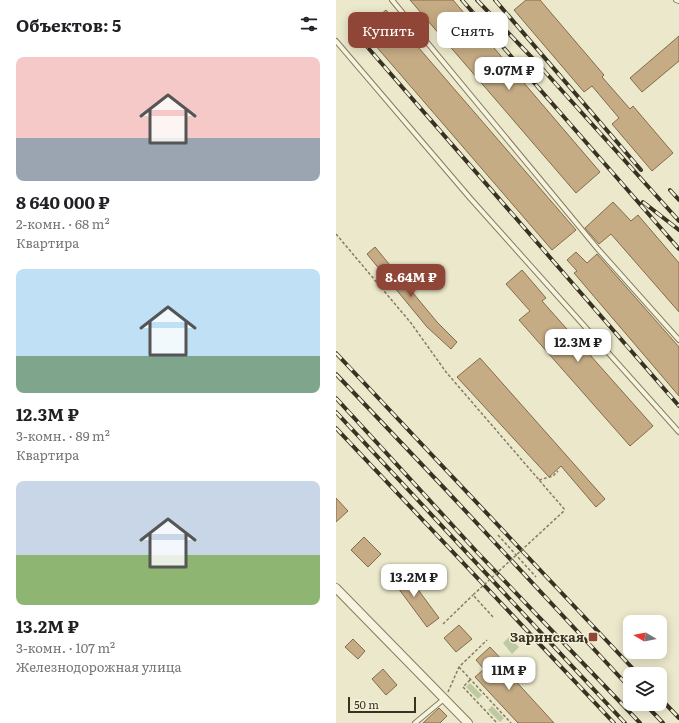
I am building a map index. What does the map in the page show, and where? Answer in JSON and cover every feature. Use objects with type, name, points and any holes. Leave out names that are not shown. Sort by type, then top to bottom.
[{"type":"street","points":[[336,588],[468,723]]},
{"type":"lane","points":[[392,0],[597,248],[679,340]]},
{"type":"lane","points":[[336,41],[470,198],[679,432]]},
{"type":"lane","points":[[415,723],[445,699]]},
{"type":"path","points":[[336,234],[411,323],[450,377],[564,510],[443,624]]},
{"type":"path","points":[[539,481],[553,476],[558,471]]},
{"type":"path","points":[[498,535],[536,577]]},
{"type":"path","points":[[473,595],[493,617]]},
{"type":"path","points":[[445,699],[459,667],[487,640]]},
{"type":"path","points":[[459,667],[511,723]]},
{"type":"path","points":[[470,679],[463,687],[498,723]]},
{"type":"green space","points":[[509,637],[519,647],[512,654],[503,643]]},
{"type":"green space","points":[[470,683],[482,695],[478,699],[466,687]]},
{"type":"green space","points":[[492,706],[504,718],[500,722],[488,710]]},
{"type":"building","points":[[410,0],[453,0],[463,12],[437,12],[437,31],[429,22],[429,12],[420,12]]},
{"type":"building","points":[[526,0],[540,0],[604,75],[602,77],[630,109],[633,106],[673,153],[652,171],[612,124],[619,118],[592,86],[584,92],[514,10]]},
{"type":"building","points":[[679,36],[679,61],[642,92],[630,78]]},
{"type":"building","points":[[378,48],[419,48],[576,230],[552,250]]},
{"type":"building","points":[[451,48],[494,48],[600,172],[576,193]]},
{"type":"building","points":[[613,202],[631,221],[638,215],[679,263],[679,312],[611,234],[599,244],[585,228]]},
{"type":"building","points":[[375,247],[437,322],[457,342],[451,349],[427,327],[367,254]]},
{"type":"building","points":[[576,252],[587,263],[597,254],[679,347],[679,396],[574,273],[577,271],[567,260]]},
{"type":"building","points":[[522,270],[546,298],[542,301],[653,426],[630,446],[519,320],[530,311],[506,284]]},
{"type":"building","points":[[480,358],[605,499],[596,507],[561,466],[549,477],[457,377]]},
{"type":"building","points":[[336,498],[348,511],[336,522]]},
{"type":"building","points":[[364,537],[381,554],[368,567],[351,550]]},
{"type":"building","points":[[402,568],[439,618],[427,627],[390,577]]},
{"type":"building","points":[[459,625],[472,639],[456,652],[444,638]]},
{"type":"building","points":[[353,639],[365,651],[358,659],[345,647]]},
{"type":"building","name":"Заринская","points":[[490,647],[504,662],[501,665],[554,723],[518,723],[475,677],[484,669],[476,660]]},
{"type":"building","points":[[383,669],[397,685],[386,695],[372,679]]},
{"type":"building","points":[[439,708],[447,716],[440,723],[423,723]]},
{"type":"railway","points":[[462,0],[679,249]]},
{"type":"railway","points":[[477,0],[538,64],[679,221]]},
{"type":"railway","points":[[495,0],[641,170]]},
{"type":"railway","points":[[368,48],[679,406]]},
{"type":"railway","points":[[670,190],[679,200]]},
{"type":"railway","points":[[643,202],[679,230]]},
{"type":"railway","points":[[336,353],[631,667]]},
{"type":"railway","points":[[336,374],[623,680]]},
{"type":"railway","points":[[336,398],[476,551],[640,723]]},
{"type":"railway","points":[[336,412],[625,723]]},
{"type":"railway","points":[[336,428],[614,723]]},
{"type":"railway","points":[[667,705],[679,718]]},
{"type":"railway","points":[[652,711],[663,723]]},
{"type":"place","name":"Заринская","points":[[593,637]]}]
